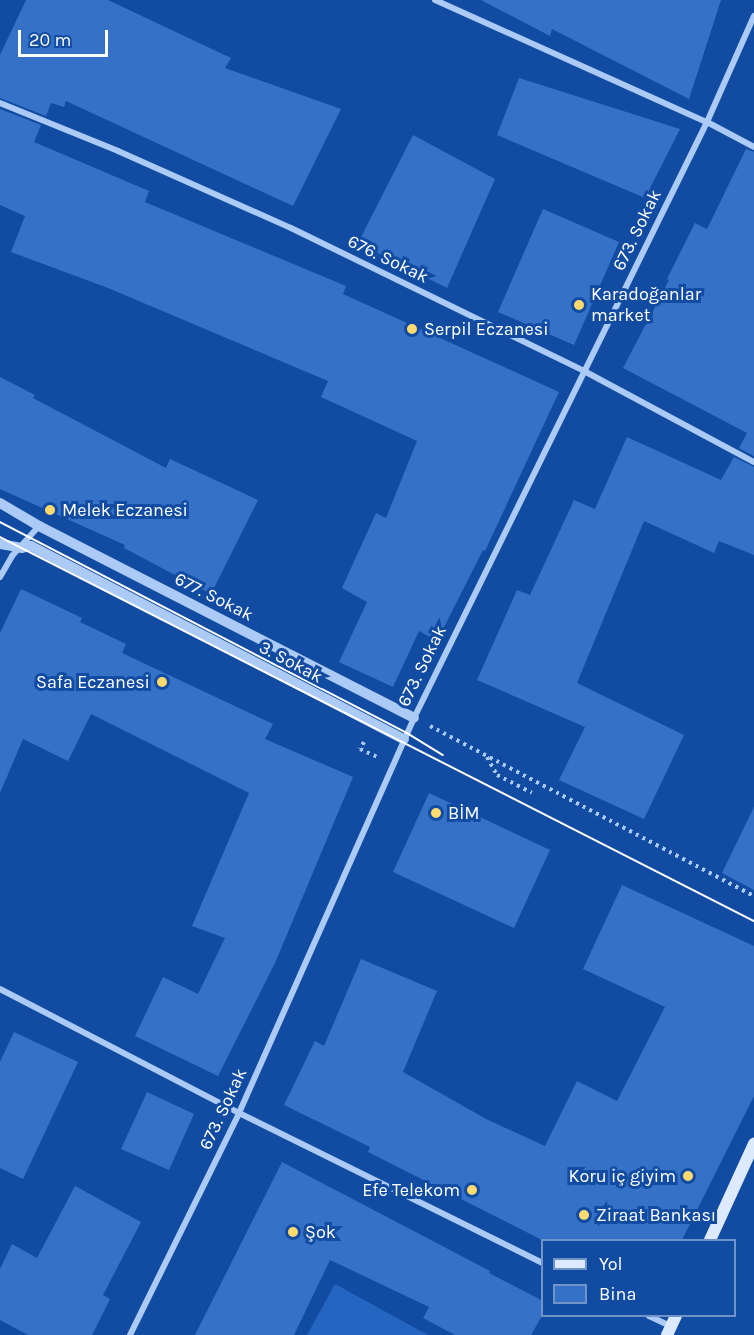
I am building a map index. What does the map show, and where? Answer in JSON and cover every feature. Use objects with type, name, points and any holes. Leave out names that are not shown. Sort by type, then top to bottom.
[{"type":"main road","points":[[710,1239],[754,1144]]},
{"type":"street","points":[[435,0],[707,122],[754,147]]},
{"type":"street","name":"673. Sokak","points":[[129,1335],[239,1113],[404,739],[707,122],[754,16]]},
{"type":"street","name":"676. Sokak","points":[[0,103],[118,151],[291,228],[584,371],[754,462]]},
{"type":"street","name":"677. Sokak","points":[[0,503],[39,526],[414,718]]},
{"type":"street","points":[[0,577],[12,556],[22,548],[39,526]]},
{"type":"street","name":"3. Sokak","points":[[0,544],[22,548],[32,546],[404,739]]},
{"type":"street","points":[[0,989],[239,1113],[541,1262]]},
{"type":"street","points":[[651,1317],[672,1326]]},
{"type":"path","points":[[414,718],[754,896]]},
{"type":"path","points":[[364,742],[360,749],[393,764]]},
{"type":"path","points":[[486,756],[497,775],[532,793]]},
{"type":"shaded area","points":[[335,1284],[428,1335],[307,1335]]},
{"type":"building","points":[[26,0],[108,0],[231,58],[225,68],[341,109],[293,206],[66,101],[64,107],[51,103],[46,116],[0,98],[0,55]]},
{"type":"building","points":[[481,0],[721,0],[689,99],[552,29],[550,36]]},
{"type":"building","points":[[519,78],[680,129],[645,198],[497,135]]},
{"type":"building","points":[[0,109],[41,125],[34,142],[149,191],[145,202],[346,286],[343,294],[559,392],[485,551],[483,550],[437,641],[419,631],[393,687],[339,662],[367,602],[342,588],[376,513],[386,518],[417,441],[321,397],[328,381],[108,288],[11,252],[25,216],[0,205]]},
{"type":"building","points":[[413,135],[495,179],[447,288],[358,243]]},
{"type":"building","points":[[746,149],[754,152],[754,456],[739,448],[747,433],[623,368],[669,280],[667,279],[695,223],[707,229]]},
{"type":"building","points":[[543,209],[619,242],[574,345],[498,312]]},
{"type":"building","points":[[0,377],[35,395],[33,398],[166,468],[170,459],[258,500],[211,594],[124,548],[125,545],[0,489]]},
{"type":"building","points":[[627,437],[721,480],[734,457],[754,467],[754,555],[719,541],[714,553],[644,521],[577,683],[684,735],[644,819],[559,780],[585,727],[477,680],[517,590],[530,595],[574,500],[595,509]]},
{"type":"building","points":[[21,589],[82,618],[80,622],[126,644],[122,653],[273,724],[265,739],[353,777],[275,963],[218,1076],[135,1036],[163,977],[198,994],[225,938],[192,926],[249,793],[91,714],[68,761],[23,739],[0,793],[0,633]]},
{"type":"building","points":[[429,793],[550,850],[514,928],[393,872]]},
{"type":"building","points":[[754,807],[754,890],[722,873]]},
{"type":"building","points":[[622,885],[754,946],[754,1096],[682,1239],[541,1239],[368,1152],[370,1147],[284,1105],[315,1041],[324,1046],[361,959],[437,991],[403,1072],[488,1120],[545,1146],[577,1081],[617,1101],[665,1007],[583,969]]},
{"type":"building","points":[[14,1032],[78,1062],[23,1179],[0,1168],[0,1062]]},
{"type":"building","points":[[147,1092],[194,1114],[169,1170],[121,1149]]},
{"type":"building","points":[[282,1162],[541,1300],[541,1317],[531,1335],[455,1335],[423,1318],[429,1307],[330,1260],[294,1335],[195,1335]]},
{"type":"building","points":[[75,1186],[141,1222],[103,1295],[110,1299],[92,1335],[28,1335],[0,1320],[0,1269],[12,1244],[37,1258]]},
{"type":"tram line","points":[[0,522],[407,733],[443,755]]},
{"type":"tram line","points":[[0,537],[754,921]]},
{"type":"place","name":"Karadoğanlar market","points":[[579,305]]},
{"type":"place","name":"Serpil Eczanesi","points":[[412,329]]},
{"type":"place","name":"Melek Eczanesi","points":[[50,510]]},
{"type":"place","name":"Safa Eczanesi","points":[[162,682]]},
{"type":"place","name":"BİM","points":[[436,813]]},
{"type":"place","name":"Koru iç giyim","points":[[688,1176]]},
{"type":"place","name":"Efe Telekom","points":[[472,1190]]},
{"type":"place","name":"Ziraat Bankası","points":[[584,1215]]},
{"type":"place","name":"Şok","points":[[293,1232]]}]
